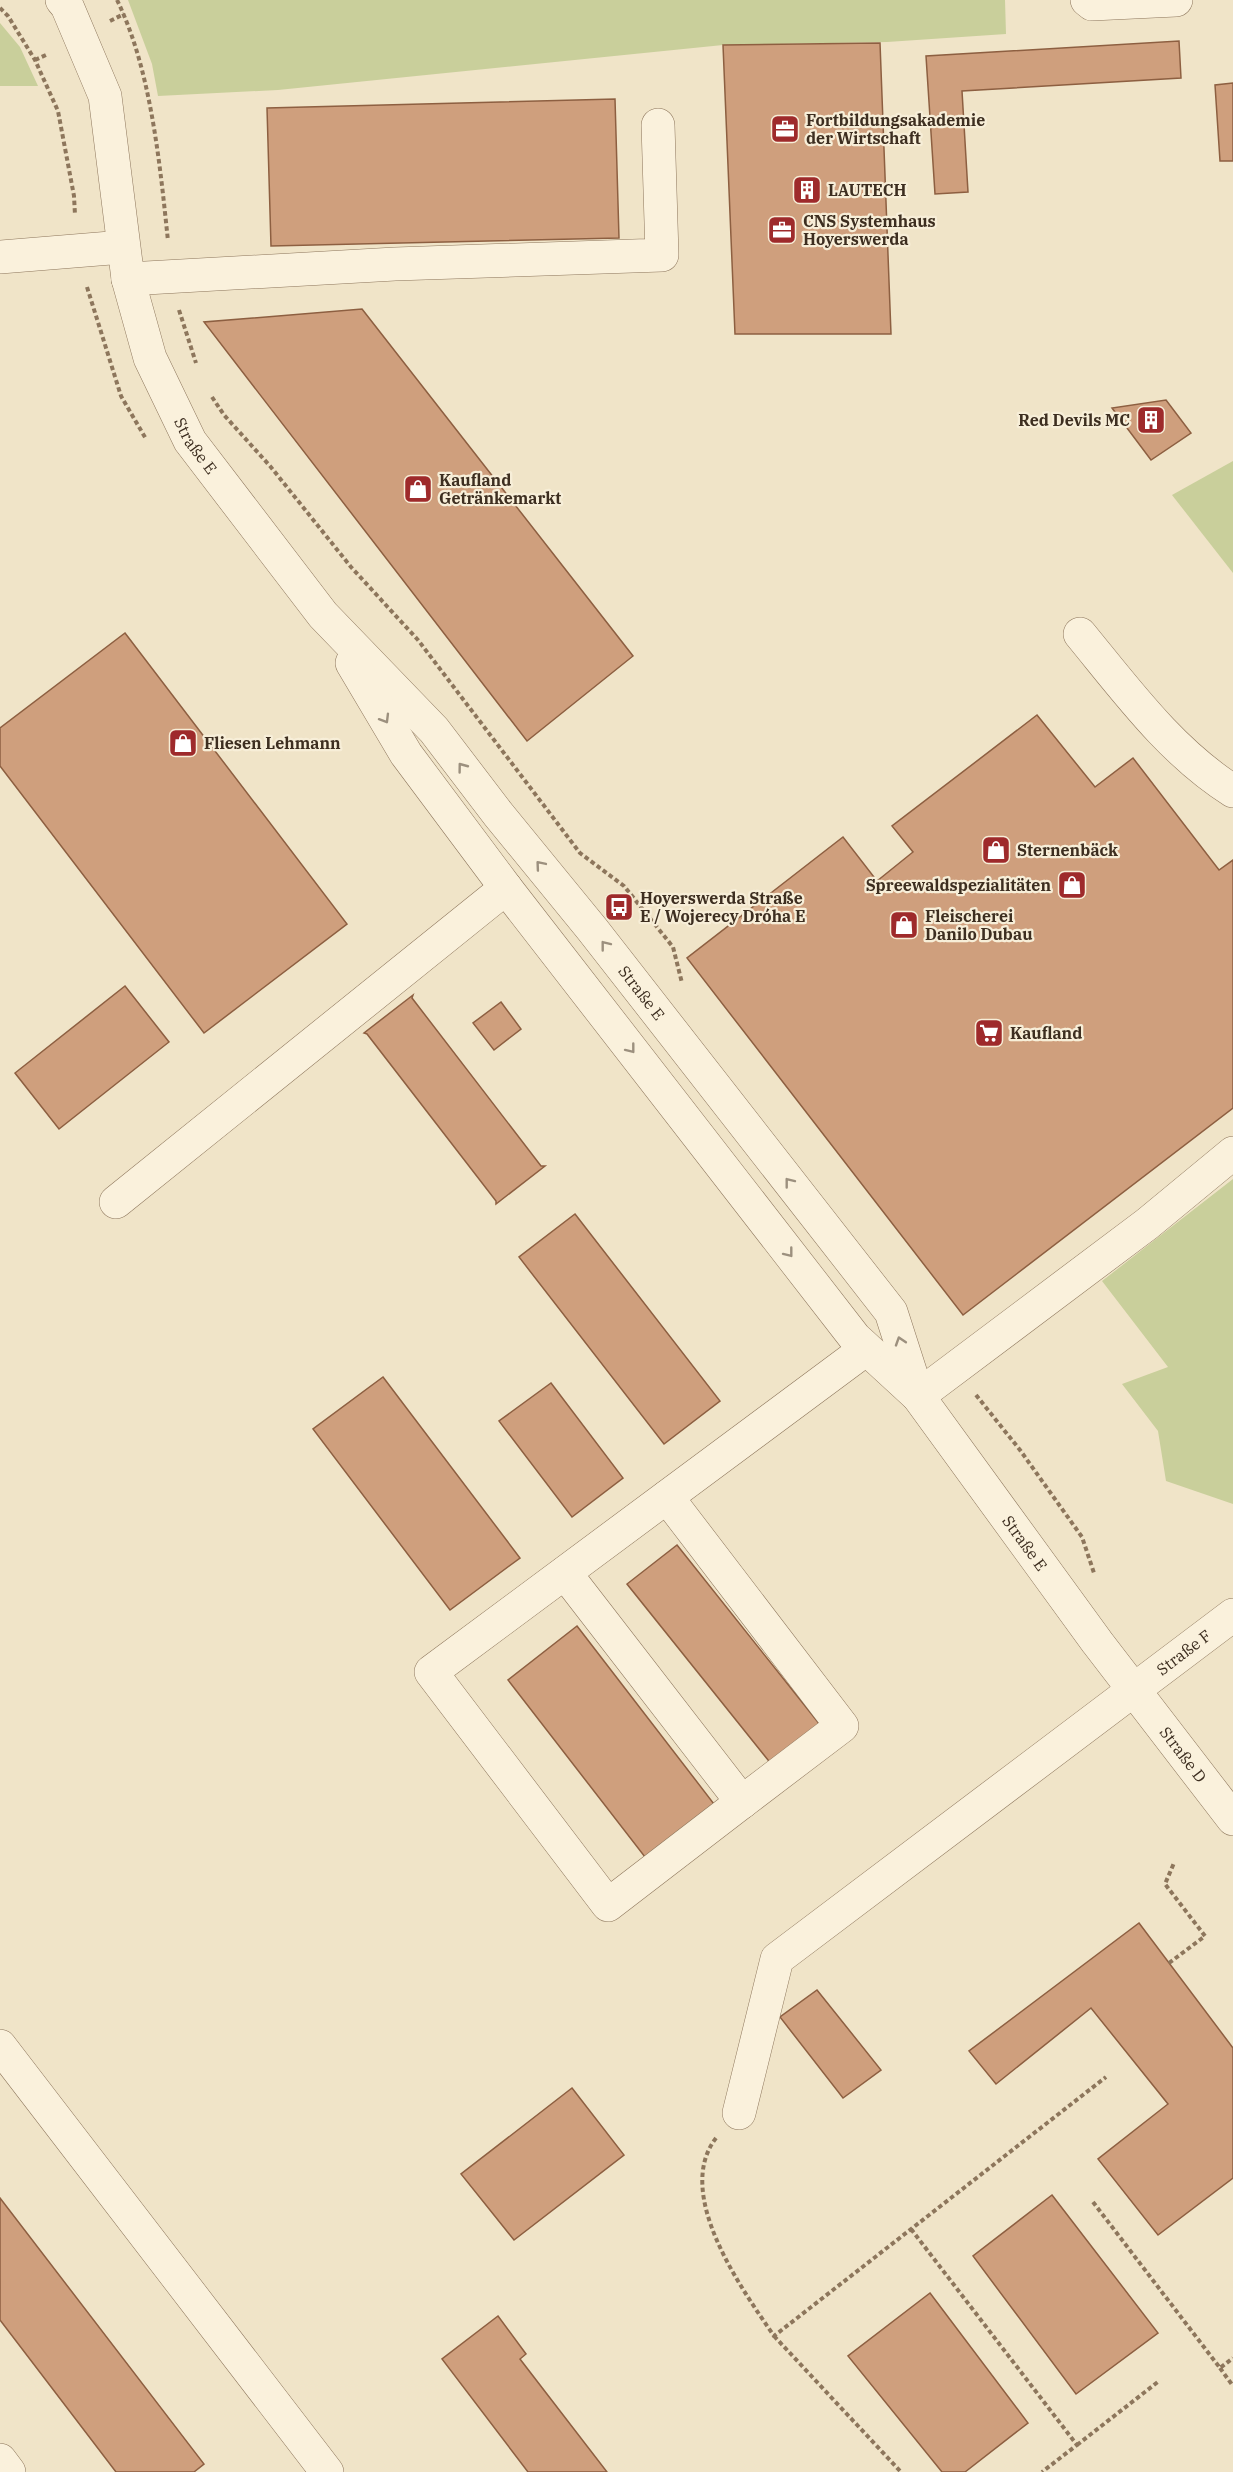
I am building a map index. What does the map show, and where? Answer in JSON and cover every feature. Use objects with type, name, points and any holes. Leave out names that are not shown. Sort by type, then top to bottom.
[{"type":"street","name":"Straße E","points":[[62,0],[67,6],[105,96],[128,279],[150,358],[190,441],[323,615],[406,754],[506,888],[855,1338],[918,1396],[1133,1690]]},
{"type":"street","points":[[1087,0],[1092,4],[1176,0]]},
{"type":"street","points":[[128,279],[395,264],[662,255],[658,125]]},
{"type":"street","points":[[0,257],[123,247]]},
{"type":"street","name":"Straße E","points":[[323,615],[434,730],[891,1312],[918,1396]]},
{"type":"street","points":[[1080,634],[1158,728],[1208,776],[1233,791]]},
{"type":"street","points":[[116,1202],[506,888]]},
{"type":"street","points":[[918,1396],[1147,1224],[1233,1153]]},
{"type":"street","points":[[667,1497],[842,1726],[608,1905],[431,1672],[866,1349]]},
{"type":"street","points":[[565,1573],[742,1802]]},
{"type":"street","name":"Straße F","points":[[739,2113],[777,1959],[1233,1614]]},
{"type":"street","name":"Straße D","points":[[1133,1690],[1233,1819]]},
{"type":"street","points":[[0,2046],[327,2472]]},
{"type":"street","points":[[0,2460],[9,2472]]},
{"type":"path","points":[[117,0],[124,14],[148,94],[163,189],[171,276],[181,323],[199,373]]},
{"type":"path","points":[[208,391],[224,415],[270,466],[351,567],[418,640],[580,852],[624,886],[673,947],[684,992]]},
{"type":"path","points":[[955,1369],[1020,1450],[1082,1538],[1097,1581]]},
{"type":"path","points":[[1169,1963],[1205,1936],[1165,1884],[1174,1863]]},
{"type":"path","points":[[774,2336],[1106,2078]]},
{"type":"path","points":[[739,2113],[714,2140],[701,2170],[704,2204],[734,2277],[774,2336],[901,2472]]},
{"type":"path","points":[[1093,2202],[1233,2386]]},
{"type":"path","points":[[911,2229],[1077,2445]]},
{"type":"path","points":[[1220,2368],[1233,2358]]},
{"type":"path","points":[[1042,2472],[1159,2381]]},
{"type":"green space","points":[[128,0],[1005,0],[1006,34],[887,42],[723,45],[278,90],[158,96],[152,64]]},
{"type":"green space","points":[[0,23],[20,47],[38,86],[0,86]]},
{"type":"green space","points":[[1233,461],[1233,573],[1172,495]]},
{"type":"green space","points":[[1233,1179],[1233,1504],[1166,1481],[1158,1431],[1122,1384],[1168,1367],[1102,1281]]},
{"type":"building","points":[[1179,41],[1181,78],[962,91],[968,192],[935,194],[926,56]]},
{"type":"building","name":"LAUTECH","points":[[880,43],[891,334],[735,334],[723,45]]},
{"type":"building","points":[[1233,83],[1233,161],[1220,161],[1215,85]]},
{"type":"building","points":[[615,99],[619,238],[271,246],[267,108]]},
{"type":"building","name":"Kaufland Getränkemarkt","points":[[362,309],[633,656],[527,741],[204,322]]},
{"type":"building","name":"Red Devils MC","points":[[1166,400],[1191,433],[1151,460],[1112,408]]},
{"type":"building","points":[[125,633],[347,924],[204,1033],[0,766],[0,728]]},
{"type":"building","name":"Kaufland","points":[[1037,715],[1095,787],[1133,758],[1219,870],[1233,860],[1233,1108],[963,1315],[687,958],[843,837],[877,881],[913,852],[892,826]]},
{"type":"building","points":[[125,986],[169,1042],[59,1129],[15,1073]]},
{"type":"building","points":[[413,995],[412,998],[541,1166],[545,1166],[496,1204],[496,1201],[364,1033]]},
{"type":"building","points":[[501,1002],[521,1029],[494,1050],[473,1023]]},
{"type":"building","points":[[575,1214],[720,1401],[664,1444],[519,1257]]},
{"type":"building","points":[[383,1377],[520,1558],[450,1610],[313,1429]]},
{"type":"building","points":[[551,1383],[623,1478],[572,1517],[499,1421]]},
{"type":"building","points":[[677,1545],[821,1726],[772,1765],[627,1584]]},
{"type":"building","points":[[577,1626],[714,1804],[645,1857],[508,1680]]},
{"type":"building","points":[[1139,1923],[1233,2048],[1233,2178],[1158,2235],[1098,2159],[1168,2104],[1091,2008],[996,2084],[969,2051]]},
{"type":"building","points":[[817,1990],[881,2070],[843,2098],[780,2017]]},
{"type":"building","points":[[572,2088],[624,2155],[514,2240],[461,2174]]},
{"type":"building","points":[[1052,2195],[1158,2333],[1076,2394],[973,2256]]},
{"type":"building","points":[[0,2198],[204,2464],[194,2472],[116,2472],[0,2320]]},
{"type":"building","points":[[930,2293],[1028,2423],[965,2472],[942,2472],[848,2356]]},
{"type":"building","points":[[498,2316],[526,2354],[520,2359],[607,2472],[528,2472],[442,2359]]},
{"type":"place","name":"Fortbildungsakademie der Wirtschaft","points":[[785,129]]},
{"type":"place","name":"LAUTECH","points":[[807,190]]},
{"type":"place","name":"CNS Systemhaus Hoyerswerda","points":[[782,230]]},
{"type":"place","name":"Red Devils MC","points":[[1151,420]]},
{"type":"place","name":"Kaufland Getränkemarkt","points":[[418,489]]},
{"type":"place","name":"Fliesen Lehmann","points":[[183,743]]},
{"type":"place","name":"Sternenbäck","points":[[996,850]]},
{"type":"place","name":"Spreewaldspezialitäten","points":[[1072,885]]},
{"type":"place","name":"Hoyerswerda Straße E / Wojerecy Dróha E","points":[[619,907]]},
{"type":"place","name":"Fleischerei Danilo Dubau","points":[[904,925]]},
{"type":"place","name":"Kaufland","points":[[989,1033]]}]
